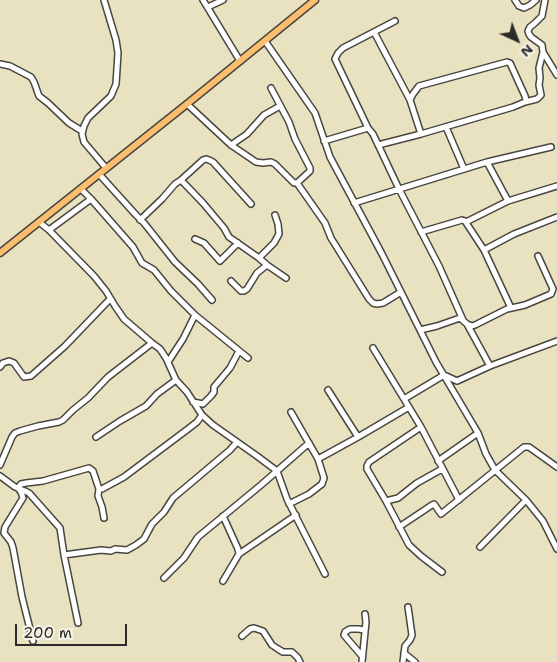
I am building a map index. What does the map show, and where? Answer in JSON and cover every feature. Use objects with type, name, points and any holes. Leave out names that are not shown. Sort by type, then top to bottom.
[{"type":"main road","points":[[0,253],[315,0]]},
{"type":"street","points":[[104,0],[116,40],[118,54],[116,84],[111,96],[88,118],[82,131],[82,138],[106,168]]},
{"type":"street","points":[[203,0],[240,61]]},
{"type":"street","points":[[208,7],[223,0]]},
{"type":"street","points":[[515,0],[519,6],[524,8],[536,0]]},
{"type":"street","points":[[378,145],[513,107],[540,97],[538,85],[540,78],[539,68],[543,52],[542,45],[528,34],[528,31],[542,16],[545,0]]},
{"type":"street","points":[[395,21],[343,48],[338,52],[335,59],[398,189],[439,266],[465,322],[490,366]]},
{"type":"street","points":[[374,32],[410,100],[421,134]]},
{"type":"street","points":[[265,41],[315,113],[330,156],[444,375],[478,433],[495,470],[526,500],[543,521],[557,549]]},
{"type":"street","points":[[543,52],[557,75]]},
{"type":"street","points":[[405,90],[509,62],[525,96],[525,102]]},
{"type":"street","points":[[0,64],[10,66],[31,76],[39,96],[69,123],[82,131]]},
{"type":"street","points":[[410,100],[419,86]]},
{"type":"street","points":[[271,88],[310,168],[310,171],[297,183]]},
{"type":"street","points":[[187,104],[231,145],[256,162],[271,162],[275,164],[294,184],[297,183],[325,223],[331,238],[373,303],[383,303],[401,292]]},
{"type":"street","points":[[231,145],[247,134],[264,115],[280,106]]},
{"type":"street","points":[[446,126],[464,169]]},
{"type":"street","points":[[324,141],[368,128]]},
{"type":"street","points":[[354,203],[487,162],[551,148]]},
{"type":"street","points":[[140,220],[175,184],[206,159],[213,162],[251,204]]},
{"type":"street","points":[[487,162],[508,201]]},
{"type":"street","points":[[99,174],[175,262],[212,300]]},
{"type":"street","points":[[181,180],[203,203],[229,237],[286,278]]},
{"type":"street","points":[[466,222],[508,201],[557,186]]},
{"type":"street","points":[[81,189],[133,247],[142,262],[154,270],[177,298],[248,358]]},
{"type":"street","points":[[49,230],[91,199]]},
{"type":"street","points":[[259,258],[274,243],[278,234],[278,224],[275,215]]},
{"type":"street","points":[[484,250],[514,234],[557,217]]},
{"type":"street","points":[[421,232],[462,220],[466,222],[484,250],[510,308]]},
{"type":"street","points":[[39,222],[94,276],[124,319],[160,349],[176,380],[187,392],[202,415],[277,471],[289,504],[325,574]]},
{"type":"street","points":[[195,238],[204,243],[220,261],[238,243]]},
{"type":"street","points":[[420,330],[460,318],[472,326],[510,308],[536,301],[551,294],[553,289],[538,256]]},
{"type":"street","points":[[231,280],[241,291],[244,291],[257,273],[266,265]]},
{"type":"street","points":[[0,367],[3,363],[9,361],[14,363],[24,377],[31,376],[65,346],[110,299]]},
{"type":"street","points":[[168,362],[183,339],[195,315]]},
{"type":"street","points":[[444,375],[457,381],[490,366],[557,341]]},
{"type":"street","points":[[0,465],[15,433],[63,420],[82,404],[108,377],[152,343]]},
{"type":"street","points":[[373,348],[421,427],[459,500]]},
{"type":"street","points":[[193,402],[203,404],[211,396],[214,392],[214,387],[230,368],[239,351]]},
{"type":"street","points":[[404,399],[444,375]]},
{"type":"street","points":[[96,437],[146,406],[157,394],[176,380]]},
{"type":"street","points":[[328,390],[358,437]]},
{"type":"street","points":[[318,459],[409,407]]},
{"type":"street","points":[[289,504],[322,484],[324,478],[318,459],[291,412]]},
{"type":"street","points":[[99,489],[124,477],[192,425],[202,415]]},
{"type":"street","points":[[421,427],[369,462],[367,469],[409,545],[442,572]]},
{"type":"street","points":[[438,461],[478,433]]},
{"type":"street","points":[[64,555],[101,550],[127,550],[136,546],[144,539],[152,524],[164,512],[173,498],[237,442]]},
{"type":"street","points":[[164,578],[184,558],[198,537],[309,443]]},
{"type":"street","points":[[399,527],[434,504],[441,514],[524,447],[529,447],[557,467]]},
{"type":"street","points":[[18,488],[21,484],[43,481],[90,468],[93,471],[99,489],[98,496],[104,518]]},
{"type":"street","points":[[386,501],[398,498],[418,483],[442,469]]},
{"type":"street","points":[[0,476],[29,493],[58,526],[62,536],[78,623]]},
{"type":"street","points":[[18,488],[23,498],[2,533],[11,542],[13,548],[22,597],[33,641]]},
{"type":"street","points":[[480,547],[526,500]]},
{"type":"street","points":[[223,581],[239,554],[296,515]]},
{"type":"street","points":[[223,516],[239,554]]},
{"type":"street","points":[[403,662],[405,646],[412,635],[408,607]]},
{"type":"street","points":[[362,659],[365,614]]},
{"type":"street","points":[[242,636],[254,628],[263,631],[272,645],[283,652],[292,652],[300,662]]},
{"type":"street","points":[[362,659],[344,635],[350,629],[358,628],[365,630]]},
{"type":"street","points":[[404,653],[415,662]]}]
